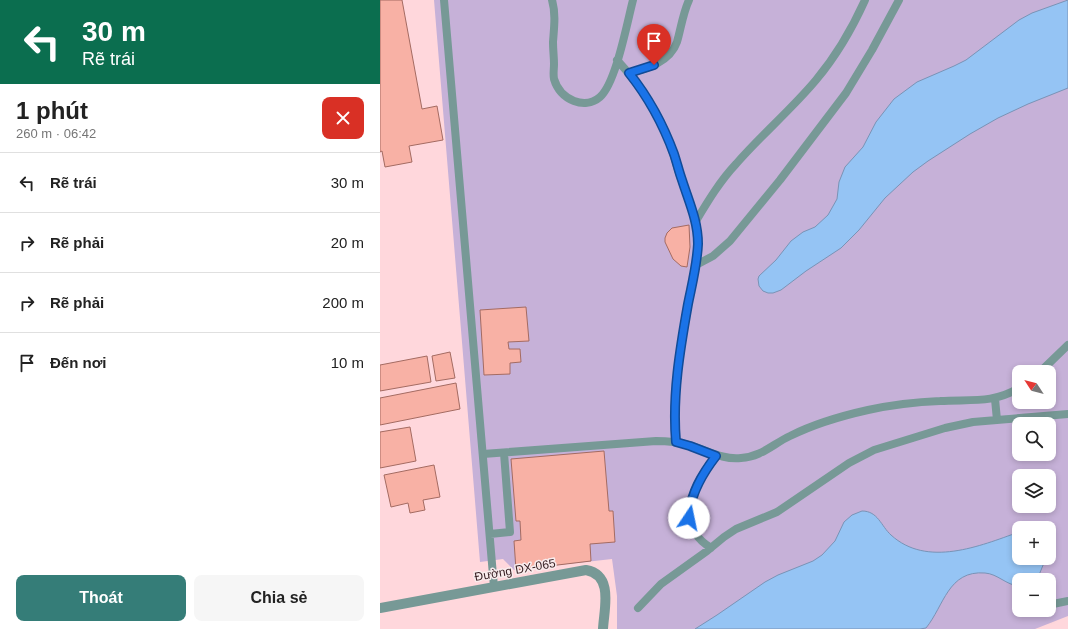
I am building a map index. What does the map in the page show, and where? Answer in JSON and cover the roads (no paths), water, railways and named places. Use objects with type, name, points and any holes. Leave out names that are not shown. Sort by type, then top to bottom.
[{"type":"street","name":"Đường DX-065","points":[[380,608],[580,571],[592,571],[600,577],[605,586],[603,629]]},
{"type":"lane","points":[[444,0],[494,587]]},
{"type":"lane","points":[[552,0],[554,17],[554,78],[559,90],[564,95],[570,100],[582,103],[593,101],[598,98],[609,84],[633,0]]},
{"type":"lane","points":[[629,73],[658,63],[668,56],[676,44],[682,19],[689,0]]},
{"type":"lane","points":[[696,221],[716,188],[736,163],[804,94],[830,62],[855,22],[865,0]]},
{"type":"lane","points":[[696,265],[713,256],[730,241],[780,180],[846,93],[872,50],[898,0]]},
{"type":"lane","points":[[617,60],[629,73],[650,102],[660,119],[675,156],[696,221],[698,244],[696,265],[677,372],[674,425],[676,442]]},
{"type":"lane","points":[[1047,365],[1068,344]]},
{"type":"lane","points":[[483,454],[656,441],[676,442],[716,456],[730,458],[750,457],[759,454],[789,436],[825,421],[866,410],[913,402],[995,399],[1012,392]]},
{"type":"lane","points":[[995,399],[997,420]]},
{"type":"lane","points":[[638,608],[661,584],[724,537],[736,529],[777,512],[850,463],[874,450],[956,425],[973,422],[1068,414]]},
{"type":"lane","points":[[490,534],[510,532],[504,453]]},
{"type":"lane","points":[[711,548],[698,538],[694,532],[690,525],[689,510],[701,477],[716,456]]},
{"type":"lane","points":[[1056,603],[1068,601]]},
{"type":"water","points":[[1068,0],[1068,88],[998,118],[928,161],[913,172],[885,198],[859,230],[841,248],[806,271],[781,290],[773,293],[763,291],[759,286],[759,276],[776,260],[791,241],[803,232],[815,227],[828,215],[837,199],[839,182],[845,167],[863,147],[876,122],[894,99],[917,82],[966,60],[1019,20],[1032,13]]},
{"type":"water","points":[[862,511],[872,513],[891,535],[905,545],[921,550],[937,552],[971,548],[1012,534],[1012,565],[1043,565],[1040,573],[1012,573],[1012,584],[994,575],[985,573],[963,577],[948,591],[926,628],[695,629],[765,582],[778,575],[813,561],[822,555],[835,541],[844,522],[852,515]]}]
